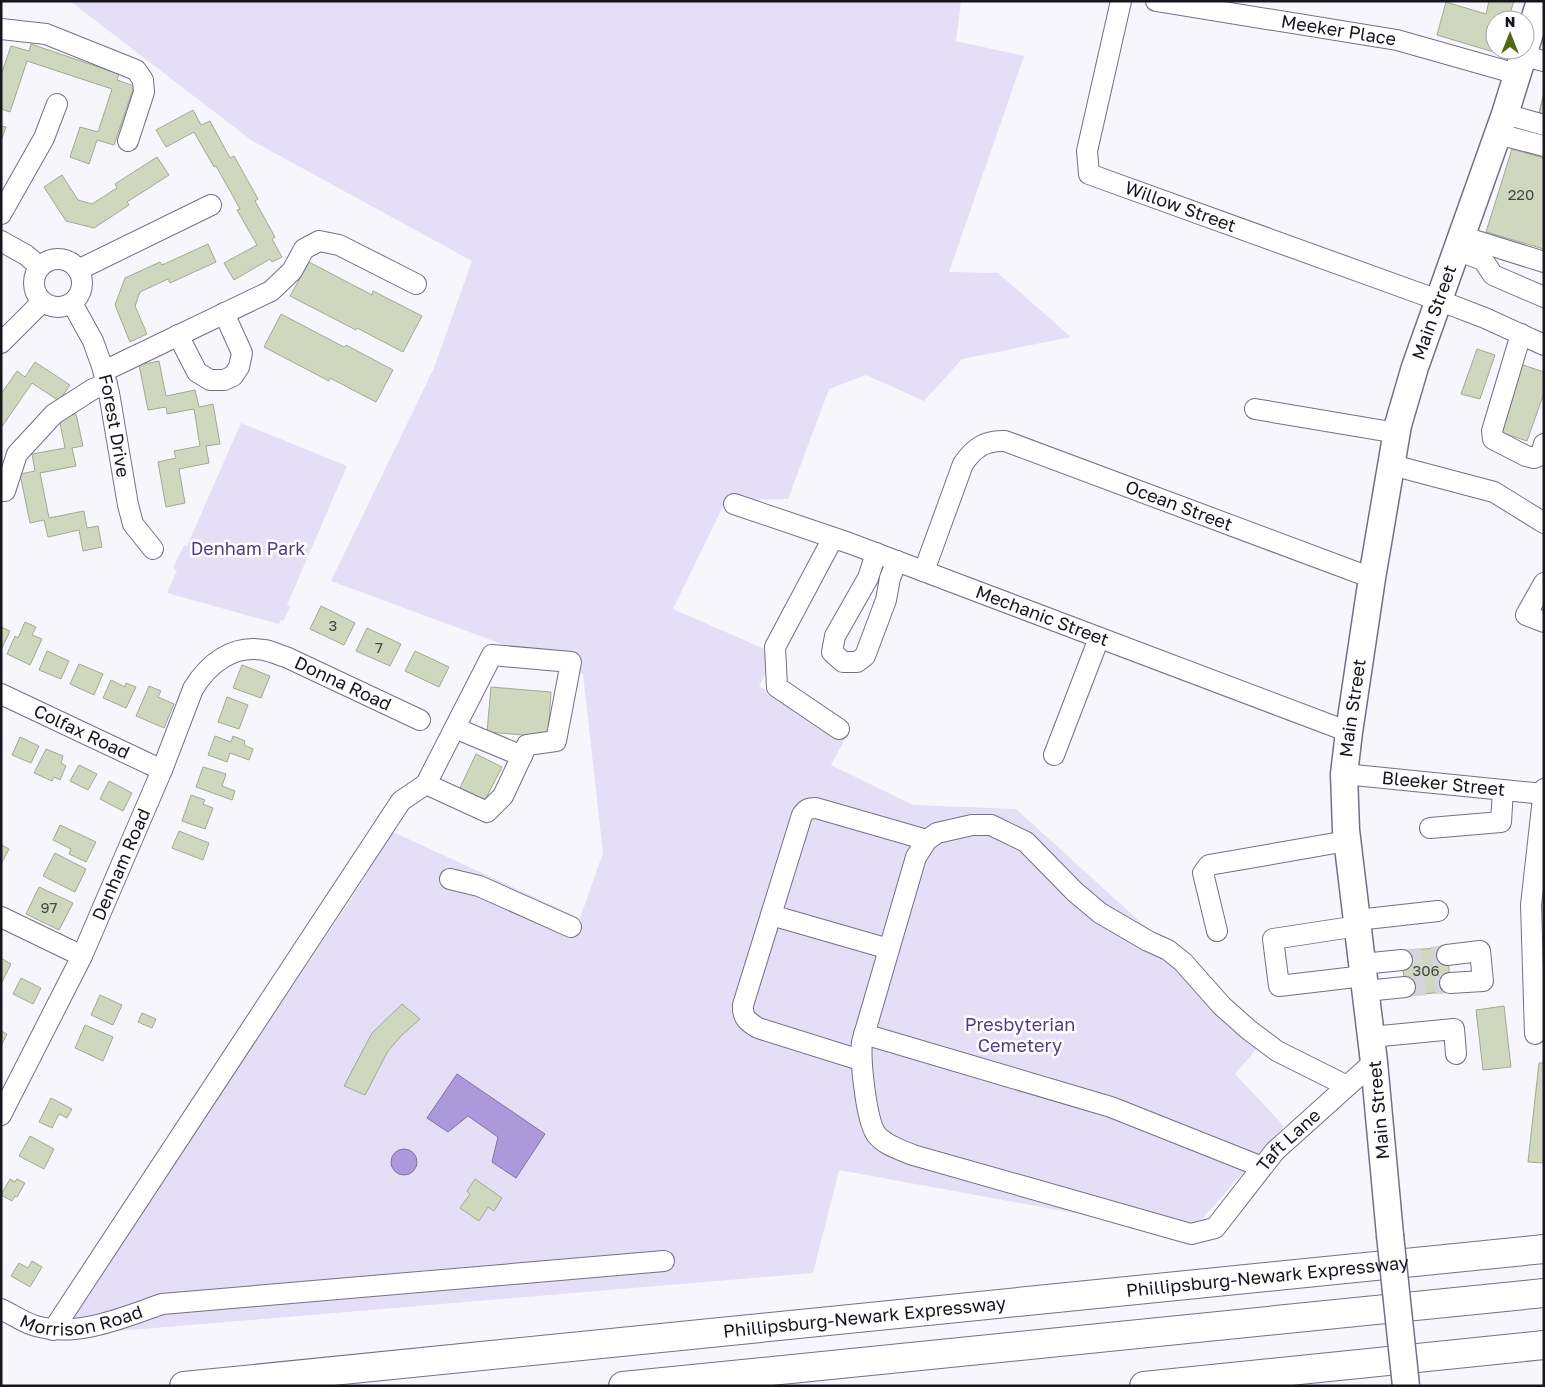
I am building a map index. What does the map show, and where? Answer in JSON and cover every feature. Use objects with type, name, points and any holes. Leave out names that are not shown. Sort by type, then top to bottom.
[{"type":"highway","name":"Phillipsburg-Newark Expressway","points":[[184,1386],[1544,1249]]},
{"type":"highway","points":[[623,1386],[1544,1293]]},
{"type":"highway","points":[[1144,1386],[1544,1346]]},
{"type":"main road","name":"Main Street","points":[[1535,23],[1540,1]]},
{"type":"main road","name":"Main Street","points":[[1406,1386],[1373,1050],[1347,841],[1344,774],[1372,578],[1397,433],[1414,367],[1501,124],[1526,60]]},
{"type":"street","name":"Willow Street","points":[[1121,1],[1087,151],[1089,174],[1438,300]]},
{"type":"street","name":"Meeker Place","points":[[1156,1],[1485,52]]},
{"type":"street","points":[[1,29],[46,34],[136,70],[144,80],[144,92],[128,140]]},
{"type":"street","points":[[1,214],[44,138],[57,104]]},
{"type":"street","points":[[1501,124],[1544,125]]},
{"type":"street","points":[[1501,124],[1541,146]]},
{"type":"street","points":[[78,270],[211,205]]},
{"type":"street","points":[[1,241],[26,255],[40,268]]},
{"type":"street","points":[[1,490],[5,491],[17,454],[54,414],[93,389],[105,377],[178,335],[271,291],[292,271],[304,249],[319,241],[339,245],[416,284]]},
{"type":"street","points":[[1458,243],[1544,262]]},
{"type":"street","points":[[1458,243],[1483,260],[1493,275],[1544,297]]},
{"type":"street","points":[[60,259],[73,265],[78,270],[82,284],[81,292],[72,303],[58,308],[42,302],[35,290],[34,282],[40,268],[52,260],[60,259]]},
{"type":"street","points":[[1438,300],[1544,345]]},
{"type":"street","points":[[1,343],[42,302]]},
{"type":"street","name":"Forest Drive","points":[[72,303],[93,341],[105,377],[133,524],[153,549]]},
{"type":"street","points":[[178,335],[197,372],[210,380],[224,380],[233,376],[239,367],[242,353],[224,313]]},
{"type":"street","points":[[1520,334],[1492,431],[1493,439],[1526,456],[1534,458],[1541,455],[1544,444]]},
{"type":"street","points":[[1254,409],[1397,433]]},
{"type":"street","name":"Ocean Street","points":[[924,571],[963,464],[972,452],[984,443],[994,440],[1006,441],[1372,578]]},
{"type":"street","points":[[1392,465],[1494,492],[1544,523]]},
{"type":"street","name":"Mechanic Street","points":[[734,504],[876,553],[1349,732]]},
{"type":"street","points":[[833,538],[775,646],[777,687],[839,729]]},
{"type":"street","points":[[876,553],[868,578],[835,636],[832,652],[843,662],[857,662],[865,656],[886,600],[890,578],[897,561]]},
{"type":"street","points":[[1544,583],[1526,615],[1544,622]]},
{"type":"street","points":[[1054,755],[1099,638]]},
{"type":"street","name":"Donna Road","points":[[263,650],[286,657],[420,720]]},
{"type":"street","name":"Denham Road","points":[[1,1115],[82,956],[162,770],[193,689],[200,677],[221,658],[233,652],[263,650]]},
{"type":"street","points":[[53,1330],[401,801],[426,784],[492,655],[571,662],[556,741],[527,745],[503,796],[487,812],[426,784]]},
{"type":"street","name":"Colfax Road","points":[[1,694],[162,770]]},
{"type":"street","points":[[455,728],[522,756]]},
{"type":"street","name":"Bleeker Street","points":[[1344,774],[1543,794]]},
{"type":"street","points":[[1535,1034],[1531,905],[1544,789]]},
{"type":"street","points":[[1430,828],[1500,822],[1503,790]]},
{"type":"street","points":[[928,840],[816,808],[805,810],[743,1005],[742,1012],[745,1019],[758,1028],[860,1060],[864,1034],[916,857],[928,840],[937,833],[972,825],[991,825],[1026,842],[1075,892],[1100,913],[1148,941],[1168,950],[1183,962],[1222,1006],[1249,1030],[1277,1050],[1347,1086]]},
{"type":"street","points":[[1217,931],[1202,873],[1209,865],[1347,841]]},
{"type":"street","points":[[450,879],[479,886],[571,927]]},
{"type":"street","points":[[1402,960],[1364,977],[1280,986],[1274,939],[1357,923],[1438,911]]},
{"type":"street","points":[[771,914],[889,949]]},
{"type":"street","points":[[1,917],[82,956]]},
{"type":"street","points":[[1447,955],[1480,951],[1483,980],[1450,983]]},
{"type":"street","points":[[1364,977],[1405,987]]},
{"type":"street","points":[[1373,1050],[1454,1029],[1456,1054]]},
{"type":"street","points":[[864,1034],[1111,1107],[1262,1167]]},
{"type":"street","name":"Taft Lane","points":[[860,1060],[871,1118],[876,1134],[886,1143],[913,1155],[1191,1234],[1215,1228],[1275,1151],[1347,1086],[1373,1050]]},
{"type":"street","name":"Morrison Road","points":[[1,1309],[35,1326],[53,1330],[93,1325],[162,1304],[664,1261]]},
{"type":"green space","name":"Presbyterian Cemetery","points":[[70,1],[961,1],[956,41],[1024,56],[949,272],[998,273],[1071,337],[962,359],[924,401],[866,375],[829,389],[788,499],[726,500],[673,609],[776,654],[759,686],[845,739],[831,765],[913,805],[1016,809],[1267,1037],[1235,1074],[1284,1126],[1189,1234],[839,1170],[813,1273],[58,1336],[353,896],[393,832],[580,918],[603,853],[583,674],[331,581],[434,368],[472,261],[251,140]]},
{"type":"green space","name":"Denham Park","points":[[241,423],[347,466],[287,605],[290,607],[283,621],[280,620],[279,624],[167,593],[177,570],[173,568],[184,545],[187,546]]},
{"type":"shaded area","points":[[457,1074],[545,1134],[516,1178],[492,1162],[498,1137],[468,1116],[448,1132],[427,1118]]},
{"type":"shaded area","points":[[404,1149],[413,1153],[417,1162],[413,1171],[404,1175],[395,1171],[391,1162],[395,1153]]},
{"type":"building","points":[[1489,1],[1514,1],[1511,10],[1487,10]]},
{"type":"building","points":[[1446,2],[1485,14],[1485,49],[1437,35]]},
{"type":"building","points":[[31,44],[119,74],[117,80],[134,86],[114,145],[97,140],[89,164],[70,157],[80,127],[98,132],[112,89],[27,61],[10,112],[1,109],[1,75],[11,46],[29,51]]},
{"type":"building","points":[[1544,93],[1544,114],[1539,113]]},
{"type":"building","points":[[1544,93],[1544,114],[1539,113]]},
{"type":"building","points":[[193,110],[201,125],[210,121],[230,158],[234,156],[258,199],[255,201],[275,237],[272,239],[282,257],[272,262],[270,259],[234,280],[224,263],[257,245],[237,210],[240,209],[194,132],[166,147],[156,130]]},
{"type":"building","points":[[1,126],[6,127],[1,141]]},
{"type":"building","points":[[1512,149],[1544,158],[1544,249],[1486,232]]},
{"type":"building","points":[[157,157],[169,175],[127,202],[129,205],[94,228],[66,221],[44,187],[62,175],[78,200],[92,204],[117,188],[115,184]]},
{"type":"building","points":[[208,244],[216,262],[170,283],[168,279],[140,292],[135,306],[147,334],[130,342],[115,305],[125,278],[160,262],[162,265]]},
{"type":"building","points":[[309,262],[372,295],[373,291],[422,316],[403,352],[290,296]]},
{"type":"building","points":[[281,314],[393,370],[376,402],[330,378],[329,381],[264,347]]},
{"type":"building","points":[[1477,349],[1495,355],[1480,399],[1461,394]]},
{"type":"building","points":[[159,361],[166,396],[195,390],[199,407],[213,404],[220,444],[206,446],[209,463],[179,469],[185,503],[166,507],[158,462],[176,458],[174,451],[200,446],[194,409],[167,414],[166,407],[148,410],[139,365]]},
{"type":"building","points":[[35,362],[70,385],[59,401],[32,383],[1,428],[1,394],[17,371],[25,377]]},
{"type":"building","points":[[1520,364],[1544,372],[1544,393],[1527,441],[1497,431]]},
{"type":"building","points":[[76,414],[83,446],[72,448],[76,466],[40,473],[49,518],[84,511],[87,528],[98,526],[102,547],[83,551],[79,530],[48,537],[44,520],[30,523],[20,474],[35,471],[32,454],[65,448],[59,418]]},
{"type":"building","points":[[321,606],[355,623],[344,645],[310,629]]},
{"type":"building","points":[[25,622],[36,627],[32,635],[42,639],[30,665],[7,654],[15,636],[18,638]]},
{"type":"building","points":[[1,627],[10,631],[2,648],[1,648]]},
{"type":"building","points":[[367,628],[401,644],[390,666],[356,651]]},
{"type":"building","points":[[47,651],[69,661],[61,679],[39,670]]},
{"type":"building","points":[[415,651],[449,667],[439,687],[405,671]]},
{"type":"building","points":[[79,664],[103,674],[94,695],[70,684]]},
{"type":"building","points":[[242,665],[270,676],[261,698],[233,688]]},
{"type":"building","points":[[111,680],[125,687],[126,683],[136,687],[126,708],[103,698]]},
{"type":"building","points":[[149,686],[161,691],[158,697],[174,704],[164,728],[136,716]]},
{"type":"building","points":[[491,687],[551,692],[548,737],[487,732]]},
{"type":"building","points":[[227,697],[248,705],[239,729],[218,722]]},
{"type":"building","points":[[215,736],[231,742],[233,736],[245,741],[244,745],[253,749],[249,760],[230,753],[227,762],[208,755]]},
{"type":"building","points":[[20,737],[39,746],[31,763],[12,755]]},
{"type":"building","points":[[46,749],[63,756],[61,763],[66,766],[60,780],[54,777],[52,781],[34,773]]},
{"type":"building","points":[[476,754],[502,767],[484,802],[459,790]]},
{"type":"building","points":[[79,765],[97,774],[88,790],[70,781]]},
{"type":"building","points":[[203,767],[226,774],[222,786],[235,791],[232,800],[196,787]]},
{"type":"building","points":[[109,781],[132,793],[123,811],[100,799]]},
{"type":"building","points":[[191,795],[205,800],[203,804],[213,808],[205,829],[182,821]]},
{"type":"building","points":[[60,825],[96,842],[86,862],[69,854],[71,849],[53,840]]},
{"type":"building","points":[[179,831],[209,843],[203,860],[172,848]]},
{"type":"building","points":[[1,845],[9,849],[1,864]]},
{"type":"building","points":[[55,853],[86,869],[75,892],[43,876]]},
{"type":"building","points":[[39,887],[73,903],[59,930],[26,914]]},
{"type":"building","points":[[1447,947],[1451,991],[1406,996],[1401,951]]},
{"type":"building","points":[[1,958],[11,964],[2,982],[1,982]]},
{"type":"building","points":[[21,978],[41,988],[33,1004],[13,994]]},
{"type":"building","points":[[100,995],[122,1005],[113,1025],[91,1015]]},
{"type":"building","points":[[402,1004],[420,1019],[388,1051],[365,1095],[344,1086],[372,1033]]},
{"type":"building","points":[[1504,1006],[1511,1067],[1483,1070],[1476,1010]]},
{"type":"building","points":[[142,1013],[156,1019],[152,1028],[138,1022]]},
{"type":"building","points":[[85,1025],[113,1037],[103,1061],[75,1048]]},
{"type":"building","points":[[1,1031],[7,1034],[1,1046]]},
{"type":"building","points":[[1539,1063],[1544,1063],[1544,1163],[1528,1162]]},
{"type":"building","points":[[51,1098],[72,1109],[67,1118],[59,1114],[52,1128],[39,1122]]},
{"type":"building","points":[[30,1136],[54,1149],[44,1169],[19,1156]]},
{"type":"building","points":[[10,1179],[15,1182],[17,1179],[25,1183],[17,1197],[15,1196],[12,1201],[1,1195]]},
{"type":"building","points":[[475,1179],[502,1198],[494,1211],[488,1207],[479,1221],[460,1208],[470,1194],[467,1191]]},
{"type":"building","points":[[32,1261],[42,1267],[30,1287],[11,1276],[19,1263],[28,1268]]},
{"type":"tunnel","points":[[1402,960],[1447,955]]},
{"type":"tunnel","points":[[1405,987],[1450,983]]}]
